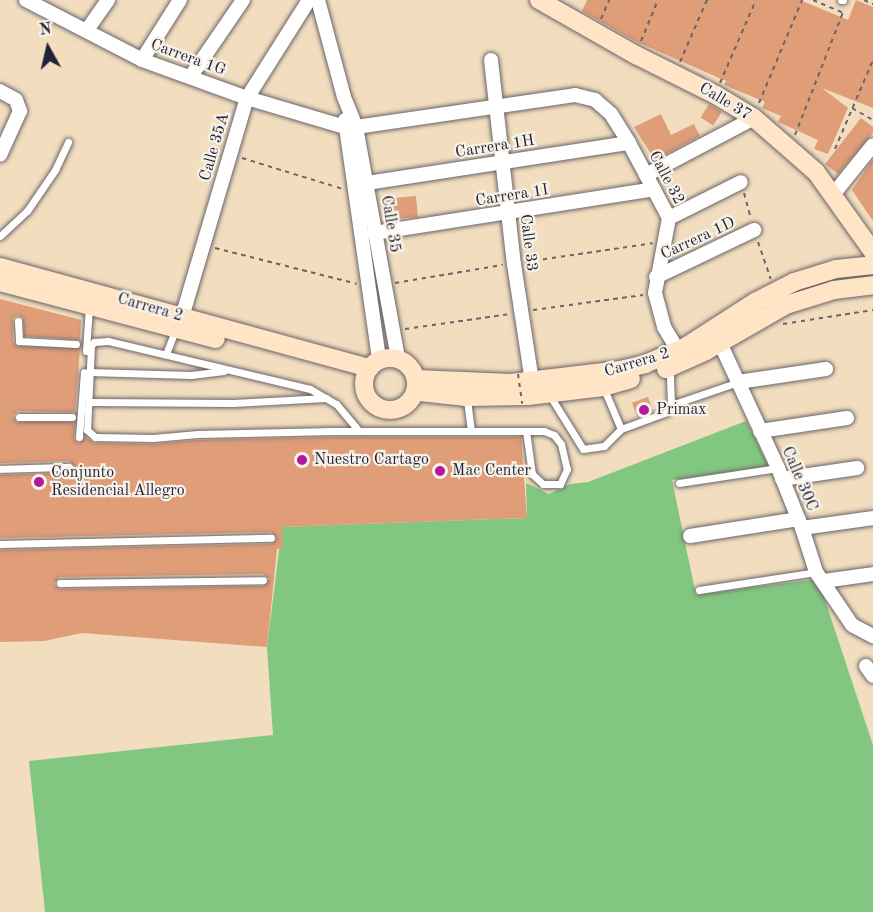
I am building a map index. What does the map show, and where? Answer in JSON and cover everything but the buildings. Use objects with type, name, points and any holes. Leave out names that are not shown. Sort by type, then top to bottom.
[{"type":"main road","name":"Calle 37","points":[[539,0],[636,55],[755,113],[816,172],[871,245]]},
{"type":"main road","name":"Carrera 2","points":[[416,386],[489,384],[527,378],[620,370],[678,350],[755,302],[794,282],[836,269],[873,265]]},
{"type":"main road","name":"Carrera 2","points":[[0,267],[178,323]]},
{"type":"main road","name":"Carrera 2","points":[[0,282],[89,306],[378,366]]},
{"type":"main road","name":"Carrera 2","points":[[416,386],[466,397],[548,394],[603,387],[669,368],[720,343],[786,305],[834,290],[873,285]]},
{"type":"main road","points":[[378,366],[410,366],[416,386],[412,399],[399,409],[382,409],[369,400],[365,392],[378,366]]},
{"type":"street","name":"Carrera 1G","points":[[26,0],[142,60],[247,98],[351,127]]},
{"type":"street","points":[[87,30],[108,0]]},
{"type":"street","points":[[142,60],[180,0]]},
{"type":"street","points":[[191,76],[243,0]]},
{"type":"street","name":"Calle 35A","points":[[178,323],[247,98],[309,0]]},
{"type":"street","name":"Calle 35","points":[[318,0],[367,183],[374,233],[378,366]]},
{"type":"street","name":"Calle 33","points":[[491,60],[527,378]]},
{"type":"street","points":[[0,91],[16,100],[20,111],[0,155]]},
{"type":"street","name":"Calle 32","points":[[498,108],[575,95],[595,100],[610,114],[629,143],[669,218],[656,277],[658,308],[664,327],[678,350]]},
{"type":"street","points":[[351,127],[498,108]]},
{"type":"street","points":[[646,175],[755,113]]},
{"type":"street","name":"Calle 35","points":[[351,127],[354,192],[378,366]]},
{"type":"street","name":"Carrera 1H","points":[[367,183],[629,143]]},
{"type":"street","points":[[832,196],[873,145]]},
{"type":"street","points":[[669,218],[741,182]]},
{"type":"street","name":"Carrera 1I","points":[[374,233],[508,214],[654,189]]},
{"type":"street","name":"Carrera 1D","points":[[656,277],[754,230]]},
{"type":"street","name":"Calle 30C","points":[[720,343],[780,474],[820,577],[852,626],[873,636]]},
{"type":"street","points":[[738,382],[826,369]]},
{"type":"street","points":[[760,431],[847,418]]},
{"type":"street","points":[[780,474],[857,468]]},
{"type":"street","points":[[690,536],[873,518]]},
{"type":"street","points":[[820,577],[873,574]]},
{"type":"lane","points":[[0,236],[27,211],[55,170],[68,142]]},
{"type":"lane","points":[[79,437],[89,306]]},
{"type":"lane","points":[[18,321],[19,341],[76,344]]},
{"type":"lane","points":[[166,354],[178,323]]},
{"type":"lane","points":[[359,431],[329,398],[296,385],[108,340],[99,341],[91,346],[87,430],[95,437],[153,438],[198,434],[359,431],[526,431],[550,433],[558,439],[567,469],[560,484],[543,484],[532,474],[526,431]]},
{"type":"lane","points":[[669,368],[672,405]]},
{"type":"lane","points":[[88,372],[191,375],[230,371]]},
{"type":"lane","points":[[548,394],[583,449],[604,446],[621,429],[660,416],[672,405],[738,382]]},
{"type":"lane","points":[[603,387],[621,429]]},
{"type":"lane","points":[[466,397],[471,431]]},
{"type":"lane","points":[[89,402],[233,404],[329,398]]},
{"type":"lane","points":[[19,417],[72,417]]},
{"type":"lane","points":[[0,469],[69,467]]},
{"type":"lane","points":[[679,483],[780,474]]},
{"type":"lane","points":[[0,544],[271,538]]},
{"type":"lane","points":[[699,590],[820,577]]},
{"type":"lane","points":[[60,583],[263,580]]},
{"type":"path","points":[[597,27],[609,0]]},
{"type":"path","points":[[638,48],[658,0]]},
{"type":"path","points":[[679,65],[707,0]]},
{"type":"path","points":[[719,87],[756,0]]},
{"type":"path","points":[[755,113],[802,0]]},
{"type":"path","points":[[793,140],[844,14],[843,0]]},
{"type":"path","points":[[864,0],[873,4]]},
{"type":"path","points":[[835,149],[873,60]]},
{"type":"path","points":[[852,108],[873,120]]},
{"type":"path","points":[[231,155],[354,192]]},
{"type":"path","points":[[203,245],[369,288]]},
{"type":"path","points":[[774,327],[873,310]]},
{"type":"path","points":[[510,377],[527,378],[522,404]]},
{"type":"green space","points":[[746,421],[769,466],[672,480],[696,595],[818,579],[873,745],[873,912],[45,912],[29,761],[273,735],[267,647],[282,527],[527,518],[526,483],[549,494],[570,484],[588,482]]},
{"type":"place","name":"Primax","points":[[644,410]]},
{"type":"place","name":"Nuestro Cartago","points":[[302,460]]},
{"type":"place","name":"Mac Center","points":[[440,471]]},
{"type":"place","name":"Conjunto Residencial Allegro","points":[[39,482]]}]
